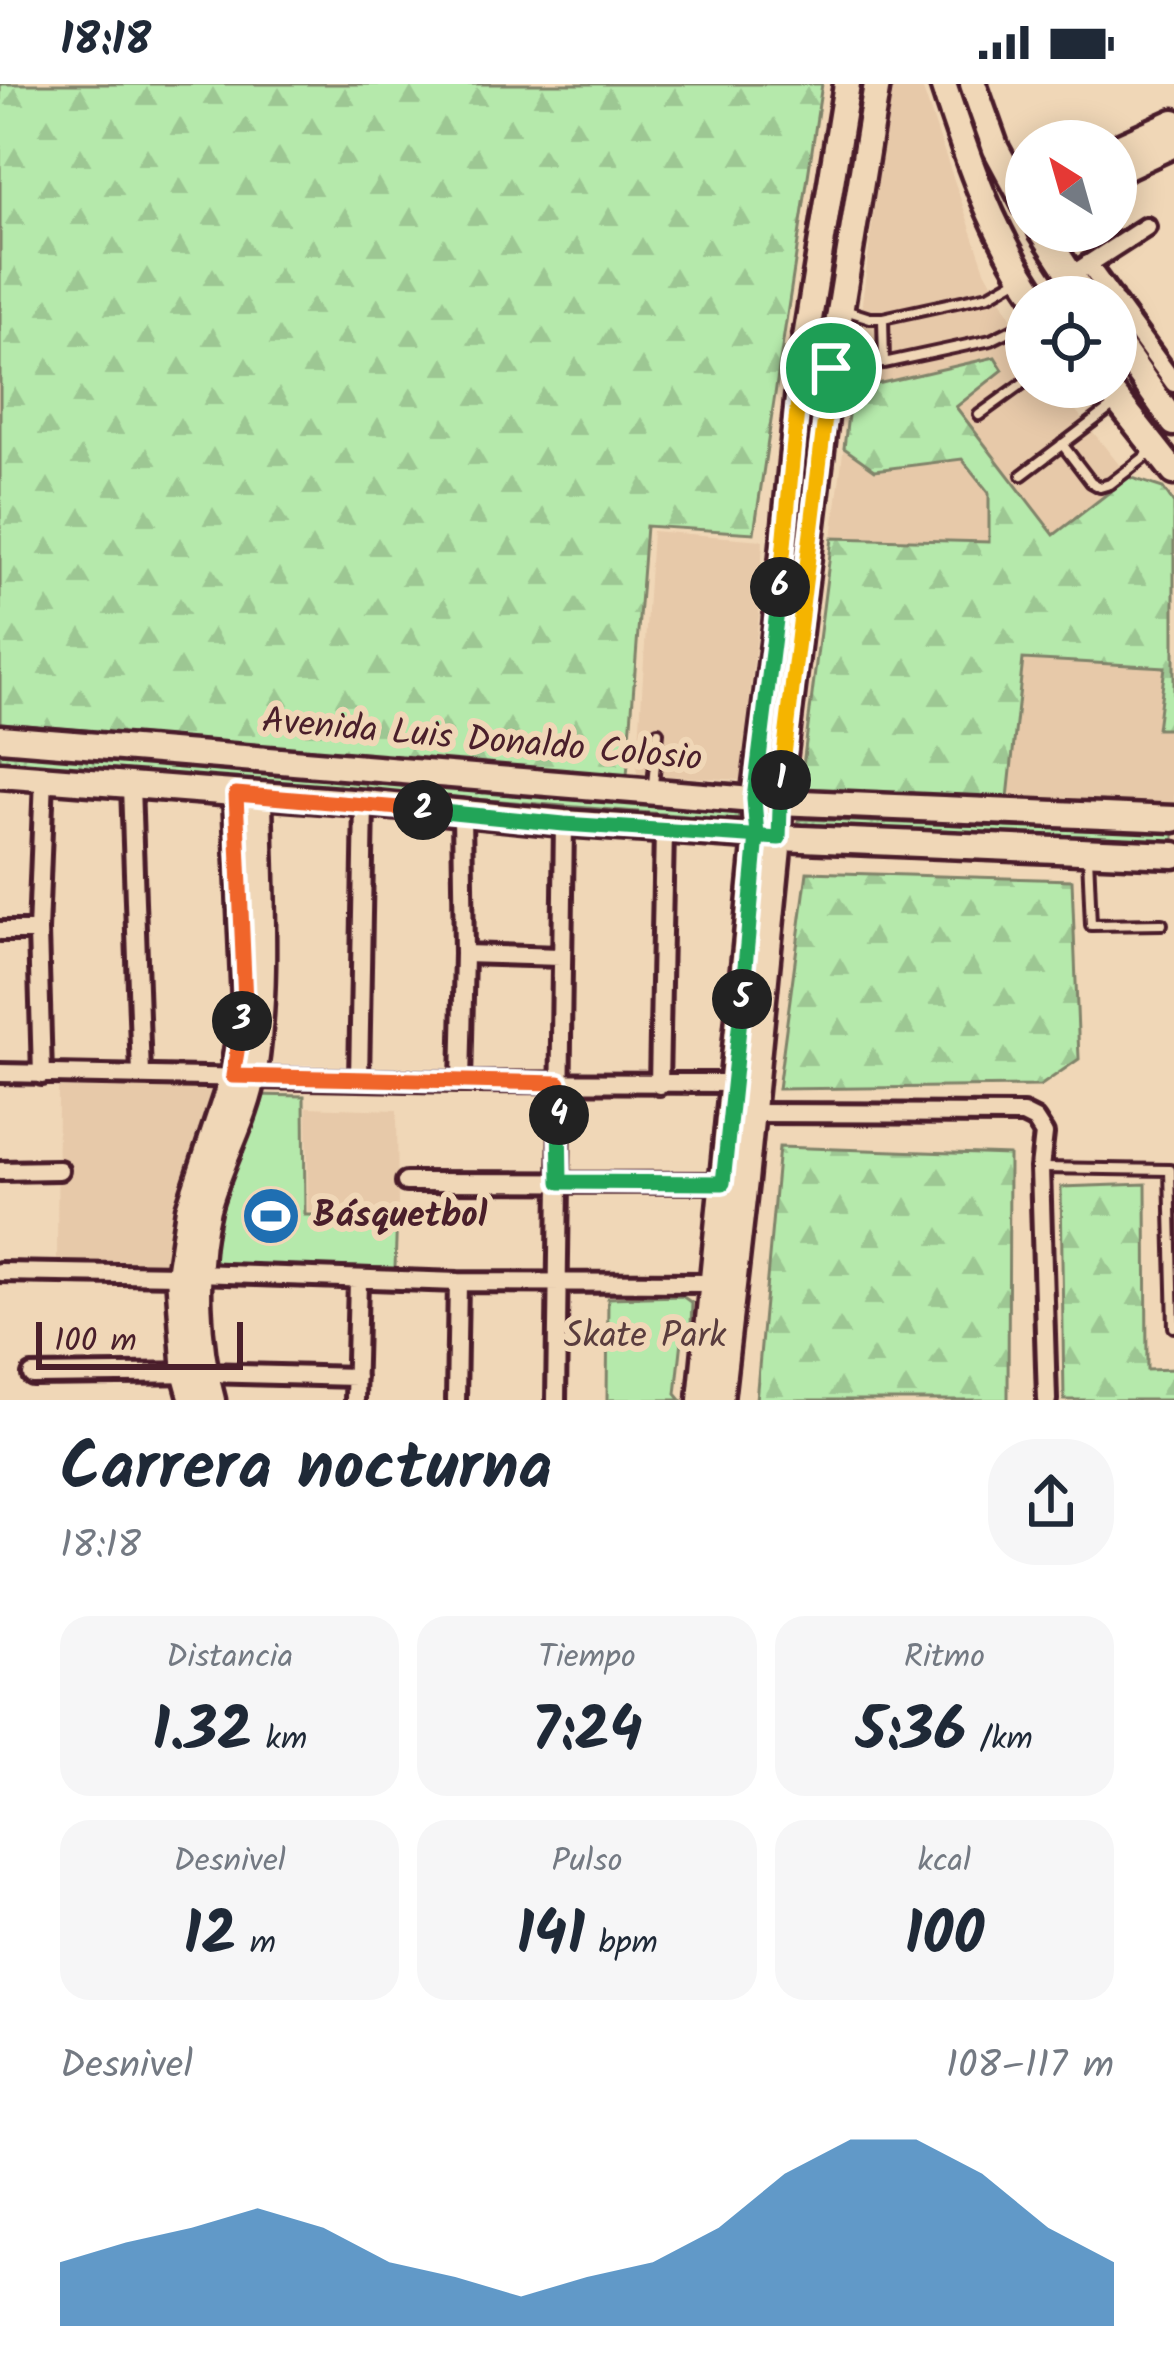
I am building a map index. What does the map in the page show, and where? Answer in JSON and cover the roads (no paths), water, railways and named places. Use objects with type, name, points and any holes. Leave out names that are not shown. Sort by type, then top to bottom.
[{"type":"main road","points":[[720,1400],[751,1113],[776,627],[801,369],[847,84]]},
{"type":"main road","points":[[766,801],[877,84]]},
{"type":"main road","points":[[943,84],[992,217],[1022,275]]},
{"type":"main road","points":[[973,84],[1005,164]]},
{"type":"main road","points":[[1137,139],[1174,122]]},
{"type":"main road","points":[[1137,161],[1174,144]]},
{"type":"main road","points":[[992,217],[1005,210]]},
{"type":"main road","points":[[1059,252],[1079,276]]},
{"type":"main road","points":[[1137,370],[1174,422]]},
{"type":"main road","points":[[1124,408],[1174,472]]},
{"type":"main road","name":"Avenida Luis Donaldo Colosio","points":[[0,738],[766,801],[1174,819]]},
{"type":"main road","name":"Avenida Luis Donaldo Colosio","points":[[0,775],[364,803],[564,824],[1174,855]]},
{"type":"main road","points":[[193,1400],[189,1274],[243,1076],[247,795]]},
{"type":"main road","points":[[701,1400],[734,1083],[768,837]]},
{"type":"main road","points":[[195,1374],[212,1400]]},
{"type":"street","points":[[1085,276],[1146,227]]},
{"type":"street","points":[[1137,332],[1174,383]]},
{"type":"street","points":[[42,1075],[38,931],[44,778]]},
{"type":"street","points":[[131,786],[141,1075]]},
{"type":"street","points":[[359,1080],[364,803]]},
{"type":"street","points":[[460,1082],[462,814]]},
{"type":"street","points":[[556,1400],[564,824]]},
{"type":"street","points":[[659,1084],[664,830]]},
{"type":"street","points":[[0,932],[38,931]]},
{"type":"street","points":[[464,954],[561,957]]},
{"type":"street","points":[[0,1073],[734,1083]]},
{"type":"street","points":[[751,1113],[1023,1114],[1035,1120],[1044,1133],[1040,1168],[1047,1400]]},
{"type":"street","points":[[0,1171],[59,1170]]},
{"type":"street","points":[[406,1182],[723,1183]]},
{"type":"street","points":[[0,1272],[713,1283]]},
{"type":"street","points":[[355,1400],[358,1280]]},
{"type":"street","points":[[456,1400],[458,1282]]},
{"type":"street","points":[[32,1375],[356,1377]]},
{"type":"lane","points":[[842,308],[883,318],[988,295],[1022,275]]},
{"type":"lane","points":[[883,318],[884,363]]},
{"type":"lane","points":[[801,369],[884,363],[1005,333]]},
{"type":"lane","points":[[980,415],[1005,397]]},
{"type":"lane","points":[[1022,475],[1099,408]]},
{"type":"lane","points":[[1062,444],[1100,487],[1156,448]]},
{"type":"lane","points":[[652,793],[658,732]]},
{"type":"lane","points":[[1088,854],[1091,925],[1162,924]]},
{"type":"lane","points":[[1040,1168],[1172,1170],[1174,1328]]},
{"type":"place","name":"Básquetbol","points":[[271,1216]]},
{"type":"park label","name":"Skate Park","points":[[645,1337]]}]
